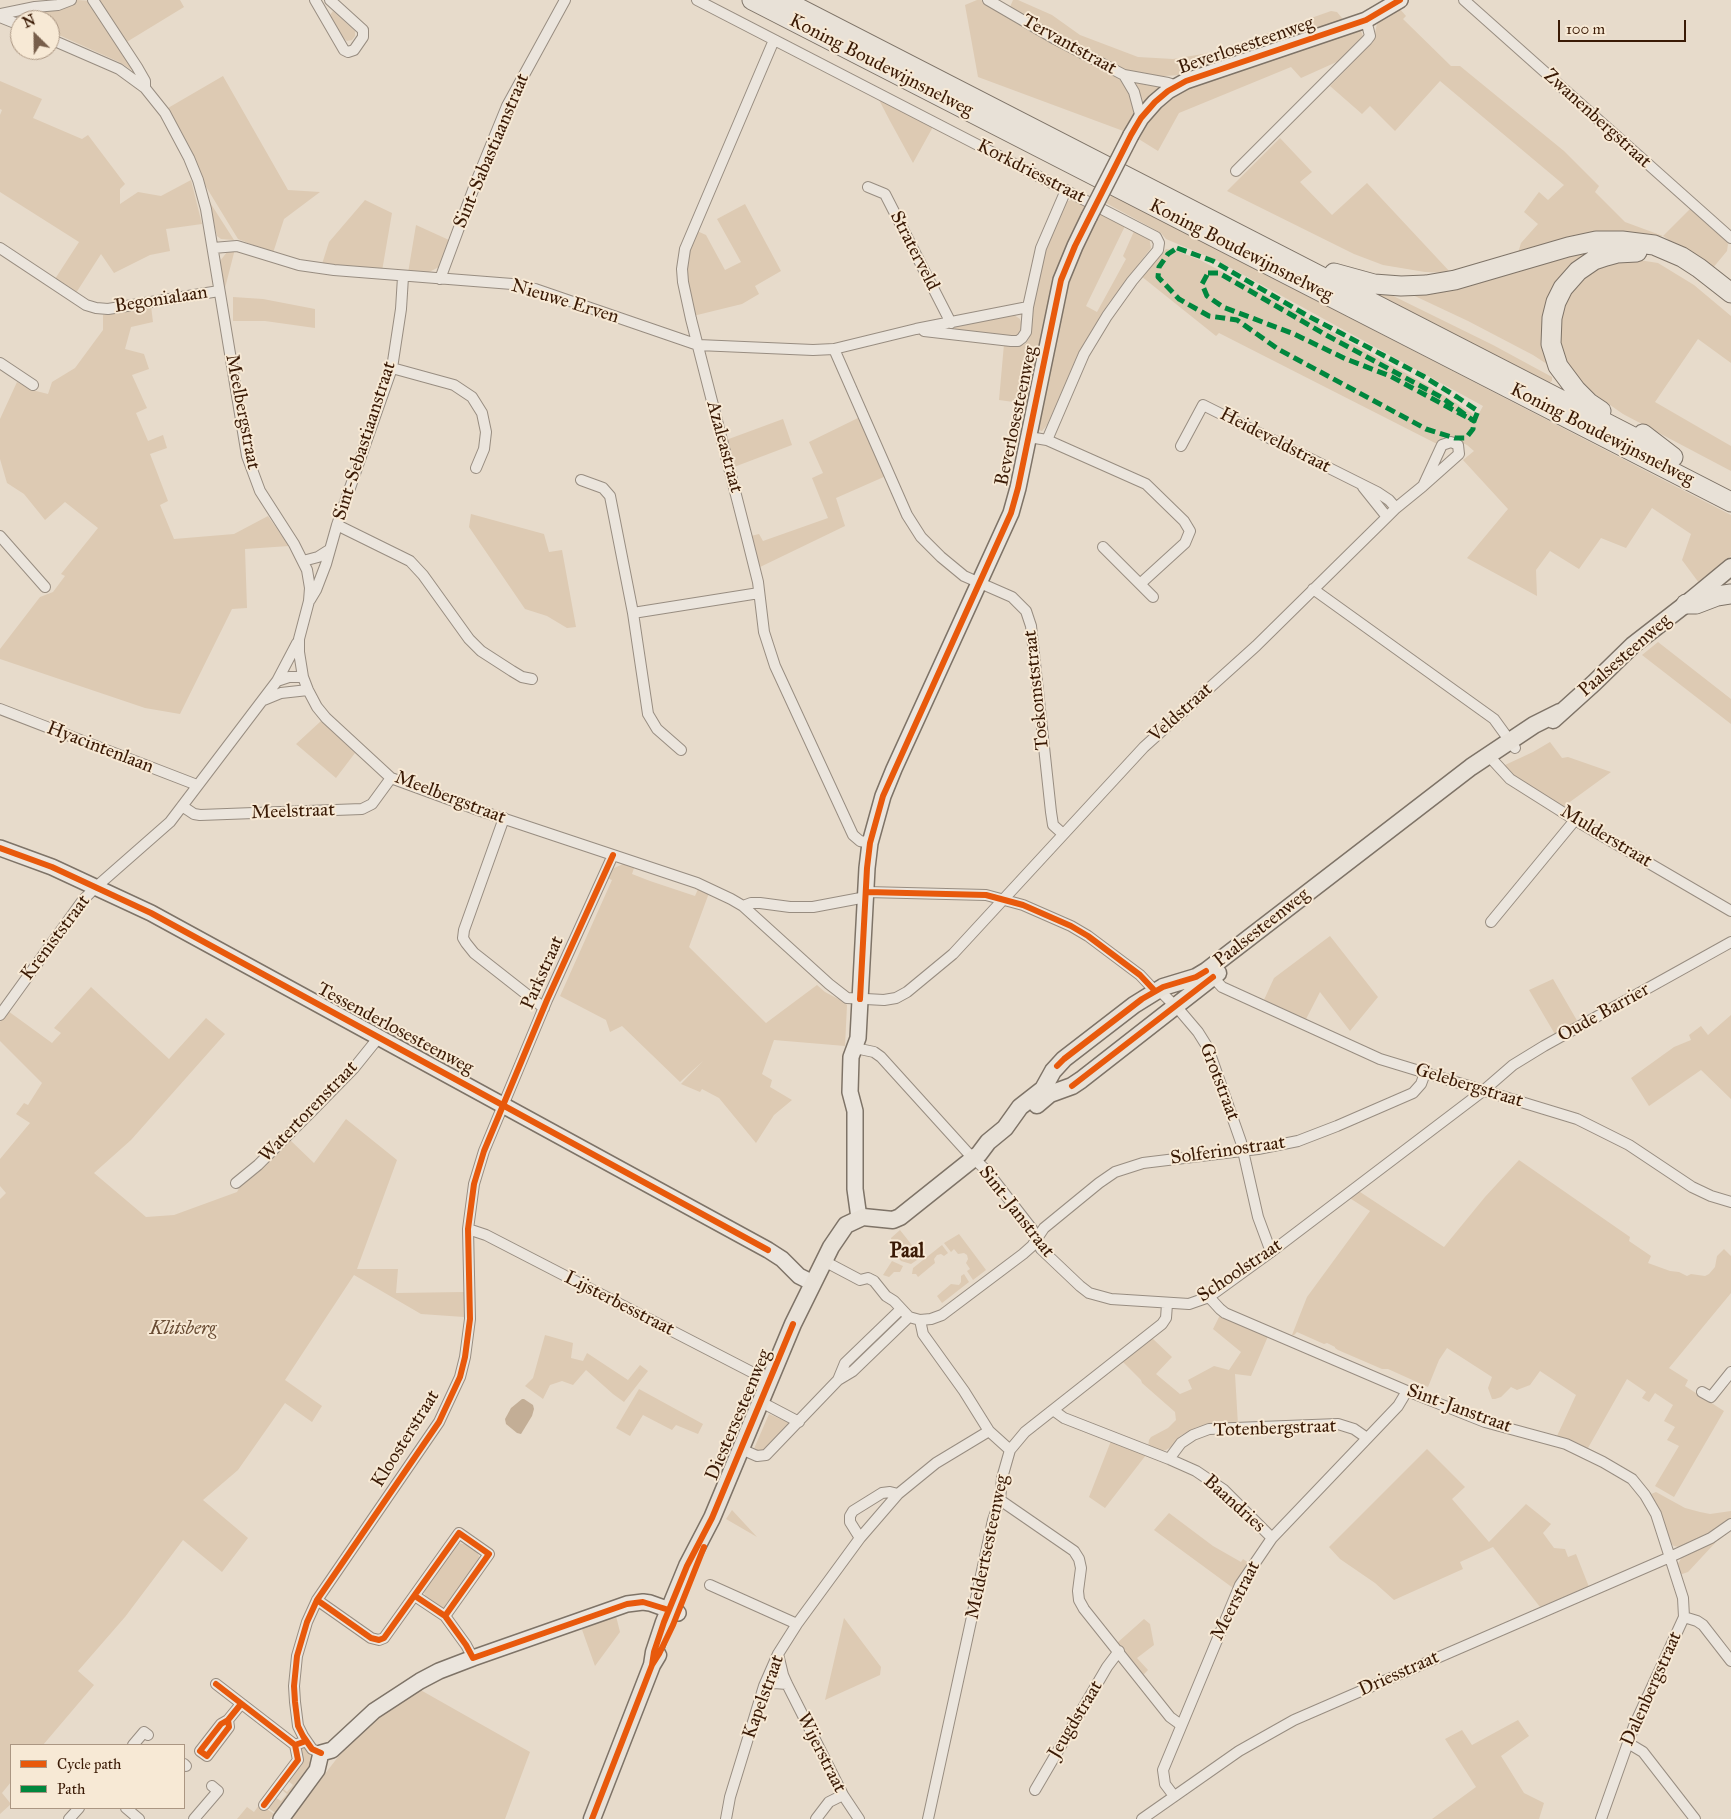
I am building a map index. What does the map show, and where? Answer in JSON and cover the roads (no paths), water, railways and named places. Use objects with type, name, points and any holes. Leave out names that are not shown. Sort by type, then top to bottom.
[{"type":"highway","name":"Koning Boudewijnsnelweg","points":[[752,0],[1731,502]]},
{"type":"highway","name":"Koning Boudewijnsnelweg","points":[[783,0],[1731,487]]},
{"type":"highway","points":[[1304,267],[1319,267],[1342,276],[1374,284],[1426,285],[1455,280],[1575,245],[1596,241],[1622,241],[1654,245],[1682,258],[1699,268],[1731,293]]},
{"type":"highway","points":[[1673,457],[1648,437],[1597,409],[1570,383],[1558,366],[1551,344],[1552,318],[1556,302],[1567,283],[1586,266],[1606,256],[1628,252],[1652,254],[1673,262],[1731,306]]},
{"type":"highway","points":[[1689,602],[1696,604],[1717,596],[1731,594]]},
{"type":"main road","name":"Paalsesteenweg","points":[[976,1156],[993,1149],[1006,1139],[1024,1115],[1050,1094],[1072,1086],[1081,1080],[1176,1006],[1210,974],[1464,783],[1534,725],[1560,712],[1594,683],[1633,645],[1731,567]]},
{"type":"main road","name":"Paalsesteenweg","points":[[1689,602],[1731,577]]},
{"type":"main road","name":"Paalsesteenweg","points":[[859,1218],[893,1220],[900,1217],[976,1156],[988,1142],[1005,1128],[1020,1107],[1043,1089],[1053,1072],[1064,1059],[1155,991],[1196,976],[1210,974]]},
{"type":"main road","name":"Diestersesteenweg","points":[[592,1819],[652,1664],[654,1652],[674,1612],[689,1562],[712,1518],[793,1324],[824,1261],[846,1225],[859,1218]]},
{"type":"street","points":[[0,16],[71,0]]},
{"type":"street","name":"Meelbergstraat","points":[[93,0],[137,67],[145,81],[145,88]]},
{"type":"street","points":[[315,0],[344,50],[348,52],[354,50],[363,37],[363,30],[330,0]]},
{"type":"street","name":"Sint-Sabastiaanstraat","points":[[440,279],[476,182],[508,106],[565,0]]},
{"type":"street","name":"Korkdriesstraat","points":[[696,0],[1156,237],[1159,243],[1158,250],[1132,281],[1107,316],[1084,354],[1047,440]]},
{"type":"street","name":"Tervantstraat","points":[[988,0],[1055,39],[1124,75],[1168,82],[1176,86]]},
{"type":"street","name":"Beverlosesteenweg","points":[[859,1218],[855,1189],[855,1111],[850,1092],[851,1057],[858,1038],[870,843],[883,796],[894,769],[1011,513],[1029,437],[1061,280],[1075,246],[1141,118],[1155,102],[1176,86],[1198,76],[1366,20],[1400,0]]},
{"type":"street","name":"Zwanenbergstraat","points":[[1464,0],[1731,238]]},
{"type":"street","points":[[1236,171],[1367,40],[1370,36],[1366,20]]},
{"type":"street","name":"Azaleastraat","points":[[774,40],[684,254],[682,282],[747,538],[759,593],[764,632],[774,666],[853,835],[860,841],[870,843]]},
{"type":"street","name":"Meelbergstraat","points":[[60,42],[119,69],[145,88],[165,113],[189,158],[198,180],[213,248],[247,456],[260,491],[305,565],[310,588],[309,601],[299,639],[300,661],[308,690],[317,707],[326,718],[391,778],[697,883],[718,892],[743,906],[840,994],[847,998],[860,998]]},
{"type":"street","name":"Tervantstraat","points":[[1124,75],[1134,92],[1141,118]]},
{"type":"street","name":"Straterveld","points":[[868,187],[884,194],[951,323]]},
{"type":"street","name":"Nieuwe Erven","points":[[916,329],[1018,341],[1022,338],[1026,332],[1028,307],[1041,248],[1066,190]]},
{"type":"street","name":"Nieuwe Erven","points":[[213,248],[237,246],[300,265],[334,270],[403,277],[480,280],[512,284],[535,289],[698,345],[813,350],[834,349],[916,329],[1028,307]]},
{"type":"street","name":"Begonialaan","points":[[0,248],[86,305],[102,309],[219,290]]},
{"type":"street","name":"Sint-Sebastiaanstraat","points":[[309,601],[316,590],[326,564],[337,525],[392,368],[401,309],[403,277]]},
{"type":"street","name":"Toekomststraat","points":[[834,349],[906,515],[913,527],[941,557],[964,576],[1012,597],[1020,604],[1030,619],[1051,812],[1053,825],[1063,834]]},
{"type":"street","points":[[0,363],[33,385]]},
{"type":"street","points":[[392,368],[454,385],[472,397],[482,413],[486,432],[484,449],[476,468]]},
{"type":"street","name":"Heideveldstraat","points":[[1180,446],[1203,405],[1363,486]]},
{"type":"street","points":[[1029,437],[1047,440],[1146,484],[1188,526],[1189,535],[1185,543],[1140,584]]},
{"type":"street","points":[[580,480],[603,488],[610,496],[632,613],[648,714],[657,729],[681,750]]},
{"type":"street","points":[[1363,486],[1389,500],[1396,508]]},
{"type":"street","points":[[1363,486],[1387,517]]},
{"type":"street","points":[[1423,486],[1396,508],[1313,589],[1494,719],[1512,744]]},
{"type":"street","points":[[337,525],[410,561],[423,575],[469,639],[481,651],[522,677],[532,679]]},
{"type":"street","points":[[0,536],[45,587]]},
{"type":"street","points":[[1103,547],[1153,597]]},
{"type":"street","points":[[305,565],[329,550]]},
{"type":"street","points":[[305,565],[317,568],[326,564]]},
{"type":"street","name":"Veldstraat","points":[[860,998],[884,1000],[896,998],[907,992],[953,954],[1144,747],[1256,646],[1313,589]]},
{"type":"street","points":[[632,613],[759,593]]},
{"type":"street","points":[[96,887],[170,822],[277,681],[299,639]]},
{"type":"street","points":[[277,681],[289,677],[303,677]]},
{"type":"street","points":[[263,700],[281,693],[308,690]]},
{"type":"street","name":"Hyacintenlaan","points":[[1,712],[197,785]]},
{"type":"street","name":"Mulderstraat","points":[[1491,759],[1510,779],[1575,820],[1731,911]]},
{"type":"street","name":"Meelstraat","points":[[182,806],[194,814],[200,815],[362,809],[372,804],[391,778]]},
{"type":"street","name":"Parkstraat","points":[[504,818],[464,930],[464,938],[474,953],[544,1008]]},
{"type":"street","points":[[1492,922],[1575,820]]},
{"type":"street","name":"Tessenderlosesteenweg","points":[[0,848],[52,867],[151,913],[768,1250],[782,1259],[799,1276],[813,1283]]},
{"type":"street","name":"Parkstraat","points":[[503,1104],[613,855]]},
{"type":"street","name":"Kreniststraat","points":[[0,1015],[83,900],[96,887]]},
{"type":"street","points":[[743,906],[751,903],[760,903],[790,907],[813,907],[866,894]]},
{"type":"street","name":"Grotstraat","points":[[866,894],[986,896],[1003,899],[1045,914],[1088,936],[1140,975],[1155,991],[1163,994],[1198,1032],[1208,1048],[1241,1142],[1261,1229],[1271,1252]]},
{"type":"street","name":"Oude Barrier","points":[[1483,1091],[1513,1066],[1544,1046],[1731,942]]},
{"type":"street","name":"Gelebergstraat","points":[[1210,974],[1222,987],[1371,1055],[1577,1119],[1629,1145],[1692,1187],[1711,1196],[1731,1202]]},
{"type":"street","name":"Watertorenstraat","points":[[236,1183],[258,1165],[313,1110],[354,1068],[379,1037]]},
{"type":"street","name":"Sint-Janstraat","points":[[855,1048],[871,1051],[879,1055],[976,1156],[1032,1229],[1041,1249],[1080,1286],[1089,1293],[1111,1299],[1167,1304]]},
{"type":"street","name":"Solferinostraat","points":[[920,1320],[942,1315],[1023,1254],[1032,1246],[1036,1237],[1044,1228],[1107,1176],[1143,1162],[1243,1151],[1298,1141],[1413,1093],[1417,1090],[1425,1073]]},
{"type":"street","name":"Schoolstraat","points":[[1167,1304],[1189,1304],[1209,1296],[1271,1252],[1463,1104],[1483,1091]]},
{"type":"street","name":"Kloosterstraat","points":[[306,1741],[298,1726],[294,1686],[297,1656],[307,1622],[317,1600],[438,1422],[460,1376],[465,1357],[470,1319],[468,1229],[474,1184],[484,1151],[503,1104]]},
{"type":"street","name":"Lijsterbesstraat","points":[[468,1229],[486,1235],[769,1381]]},
{"type":"street","points":[[824,1261],[860,1280],[868,1278],[874,1281],[886,1296],[894,1301],[904,1313],[920,1320]]},
{"type":"street","name":"Sint-Janstraat","points":[[1209,1296],[1225,1312],[1407,1391],[1485,1422],[1566,1444],[1603,1462],[1632,1479],[1645,1495],[1656,1514],[1670,1557]]},
{"type":"street","points":[[1010,1450],[1025,1432],[1162,1324],[1166,1318],[1167,1304]]},
{"type":"street","points":[[741,1450],[757,1456],[764,1456],[838,1380],[845,1363],[904,1313]]},
{"type":"street","name":"Meldertsesteenweg","points":[[920,1320],[923,1334],[964,1391],[989,1431],[1010,1450],[1002,1478],[1000,1500],[993,1520],[928,1819]]},
{"type":"street","points":[[1702,1392],[1711,1397],[1731,1372]]},
{"type":"street","name":"Meerstraat","points":[[1174,1796],[1166,1784],[1163,1770],[1237,1592],[1272,1538],[1398,1406],[1407,1391]]},
{"type":"street","points":[[761,1402],[799,1422]]},
{"type":"street","points":[[1053,1410],[1064,1418],[1169,1459]]},
{"type":"street","name":"Totenbergstraat","points":[[1169,1459],[1181,1443],[1193,1435],[1209,1429],[1338,1424],[1354,1429],[1367,1438]]},
{"type":"street","name":"Kapelstraat","points":[[726,1819],[730,1797],[764,1686],[778,1654],[797,1624],[860,1538],[898,1494],[936,1463],[989,1431]]},
{"type":"street","name":"Baandries","points":[[1169,1459],[1211,1480],[1224,1490],[1272,1538]]},
{"type":"street","points":[[860,1538],[850,1522],[850,1516],[854,1511],[882,1493],[898,1494]]},
{"type":"street","points":[[1000,1500],[1074,1551],[1079,1559],[1081,1568],[1078,1590],[1079,1600],[1084,1610],[1119,1651],[1170,1718],[1181,1725]]},
{"type":"street","name":"Driesstraat","points":[[1142,1819],[1239,1751],[1294,1720],[1670,1557],[1711,1538],[1731,1524]]},
{"type":"street","points":[[317,1600],[371,1638],[379,1640],[387,1635],[459,1533],[489,1554],[445,1616]]},
{"type":"street","name":"Dalenbergstraat","points":[[1601,1819],[1628,1743],[1684,1617],[1684,1598],[1670,1557]]},
{"type":"street","points":[[710,1585],[797,1624]]},
{"type":"street","points":[[415,1596],[445,1616],[473,1658]]},
{"type":"street","points":[[295,1745],[306,1741],[312,1749],[321,1753],[332,1750],[374,1711],[401,1692],[439,1671],[473,1658],[627,1604],[643,1602],[674,1612]]},
{"type":"street","points":[[1684,1617],[1697,1621],[1702,1625],[1731,1661]]},
{"type":"street","name":"Jeugdstraat","points":[[1035,1790],[1107,1667],[1119,1651]]},
{"type":"street","name":"Wijerstraat","points":[[778,1654],[787,1684],[843,1795],[859,1819]]},
{"type":"street","points":[[764,1686],[774,1682],[787,1684]]},
{"type":"street","points":[[216,1684],[295,1745],[298,1760],[264,1805]]},
{"type":"street","points":[[228,1720],[241,1704]]},
{"type":"street","points":[[133,1744],[144,1732],[148,1735]]},
{"type":"street","points":[[1628,1743],[1643,1752],[1695,1819]]},
{"type":"street","points":[[281,1819],[317,1770],[321,1753]]},
{"type":"street","points":[[194,1819],[218,1791],[212,1786]]},
{"type":"street","points":[[816,1819],[829,1802],[843,1795]]},
{"type":"street","points":[[69,1819],[78,1809]]},
{"type":"street","points":[[127,1809],[137,1818]]},
{"type":"district","name":"Paal","points":[[907,1252]]},
{"type":"park label","name":"Klitsberg","points":[[183,1329]]}]
